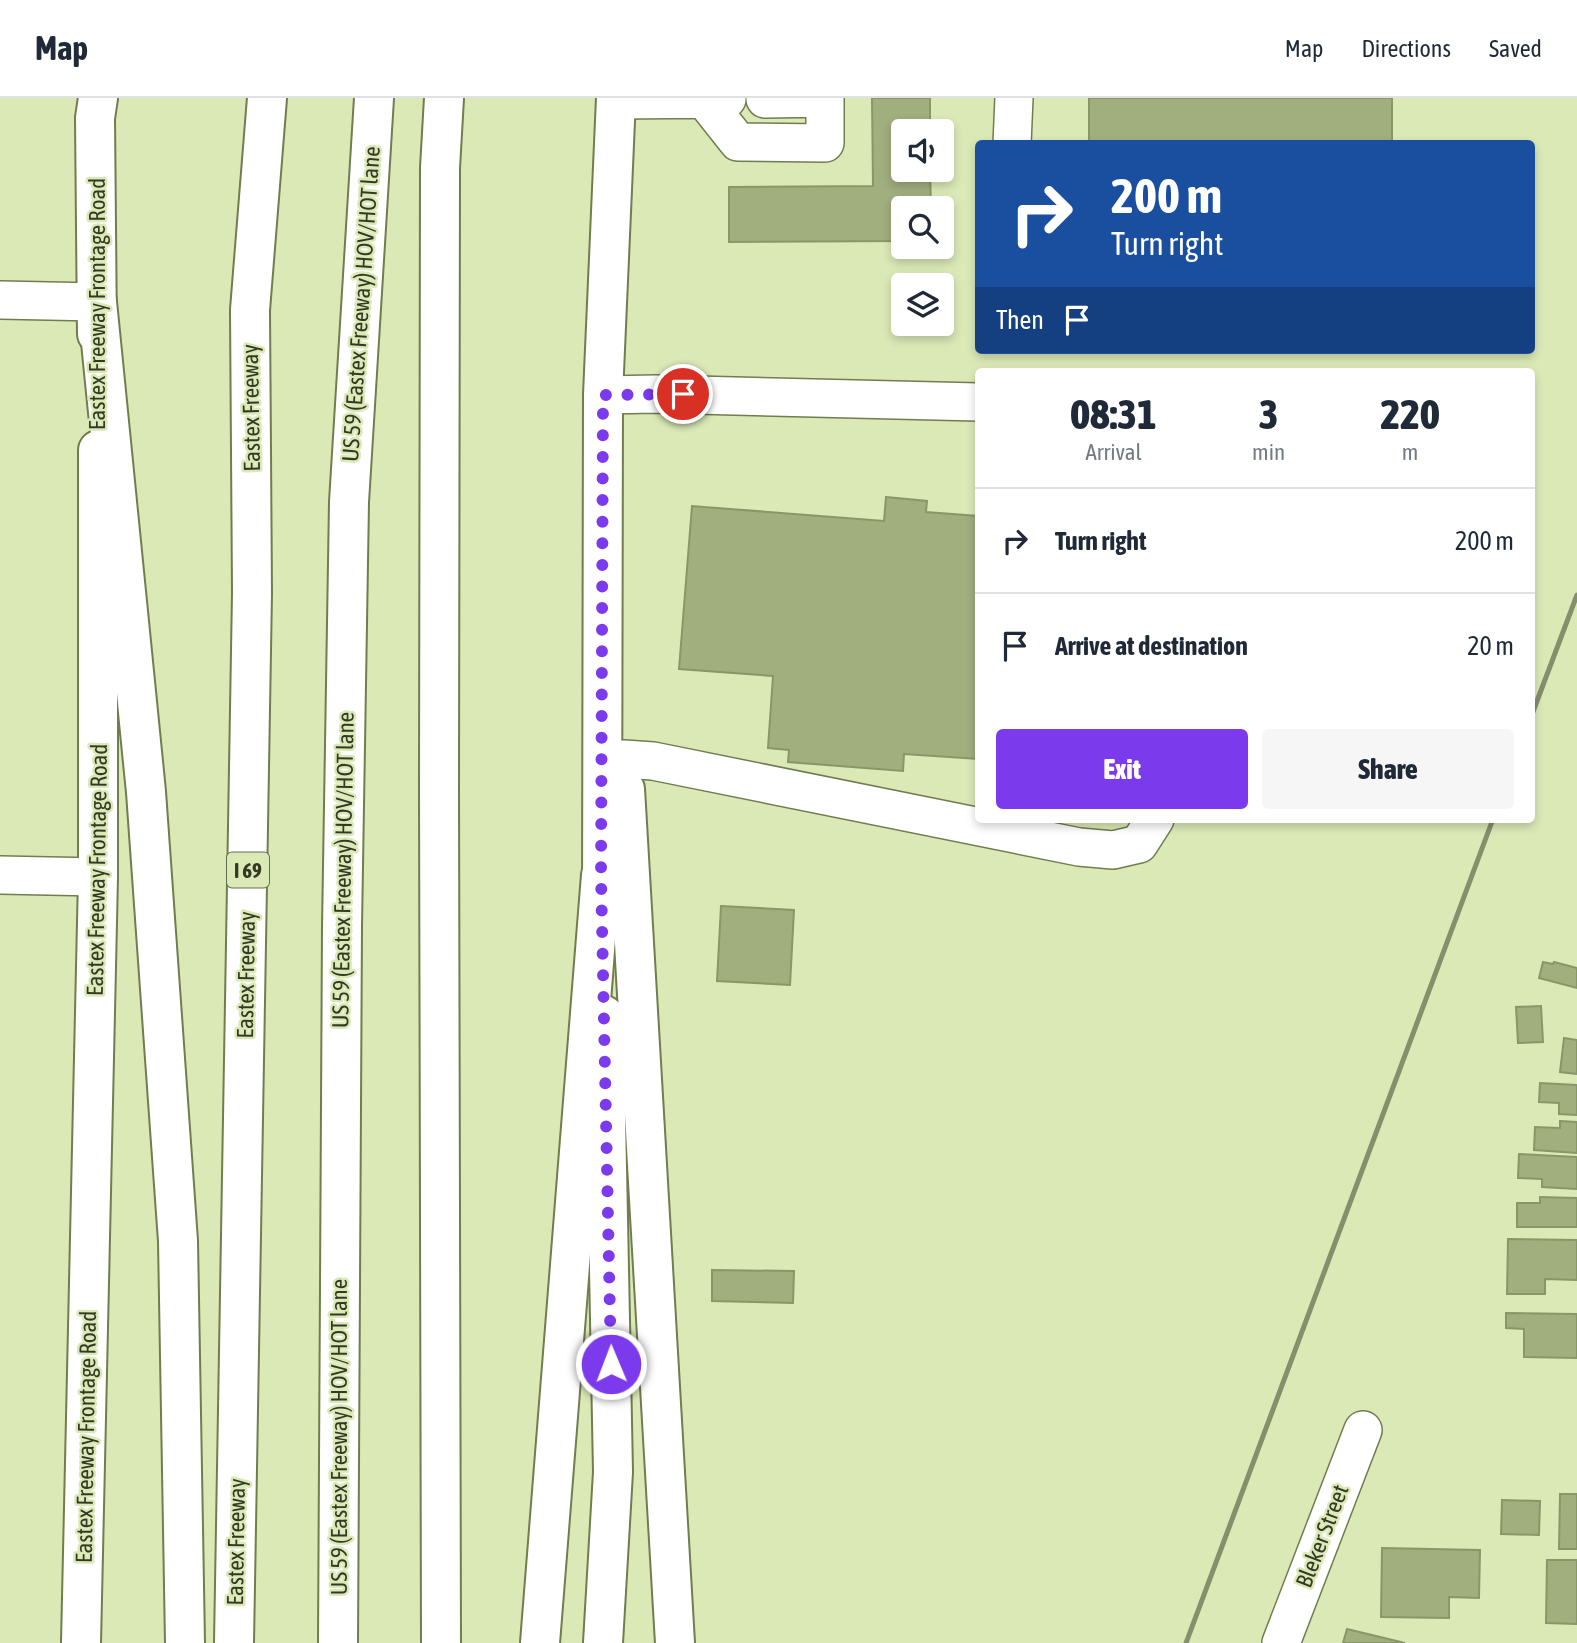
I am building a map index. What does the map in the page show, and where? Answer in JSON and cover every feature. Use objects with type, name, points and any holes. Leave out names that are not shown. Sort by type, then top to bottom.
[{"type":"main road","name":"Eastex Freeway Frontage Road","points":[[81,1643],[98,877],[95,118],[98,98]]},
{"type":"main road","name":"Eastex Freeway","points":[[234,1643],[253,593],[250,310],[267,98]]},
{"type":"main road","name":"US 59 (Eastex Freeway) HOV/HOT lane","points":[[338,1643],[341,940],[349,502],[374,98]]},
{"type":"main road","points":[[441,1643],[440,168],[444,98]]},
{"type":"main road","points":[[603,1643],[612,1472],[601,875],[603,395],[616,99]]},
{"type":"main road","points":[[97,302],[146,792],[178,1241],[185,1643]]},
{"type":"main road","points":[[603,395],[675,1643]]},
{"type":"main road","points":[[540,1643],[601,875]]},
{"type":"street","points":[[616,99],[825,98],[825,143],[738,142],[733,99]]},
{"type":"street","points":[[1012,140],[1014,98]]},
{"type":"street","points":[[0,300],[97,302]]},
{"type":"street","points":[[603,395],[975,402]]},
{"type":"street","points":[[624,759],[653,761],[1079,847],[1113,850],[1139,844],[1152,823]]},
{"type":"street","points":[[0,875],[98,877]]},
{"type":"street","name":"Bleker Street","points":[[1282,1643],[1363,1430]]},
{"type":"building","points":[[872,98],[930,98],[930,119],[891,119],[891,182],[930,182],[931,196],[891,196],[891,241],[729,242],[729,187],[873,186]]},
{"type":"building","points":[[1089,98],[1392,98],[1392,140],[1089,140]]},
{"type":"building","points":[[886,497],[927,501],[926,512],[975,516],[975,759],[904,754],[903,771],[788,762],[789,750],[768,748],[773,676],[679,669],[692,506],[884,521]]},
{"type":"building","points":[[721,906],[794,910],[790,985],[717,981]]},
{"type":"building","points":[[1543,962],[1577,968],[1577,988],[1539,978]]},
{"type":"building","points":[[1541,1006],[1543,1042],[1518,1043],[1516,1007]]},
{"type":"building","points":[[1564,1038],[1577,1040],[1577,1074],[1560,1072]]},
{"type":"building","points":[[1540,1083],[1577,1085],[1577,1115],[1559,1114],[1559,1103],[1539,1102]]},
{"type":"building","points":[[1560,1121],[1577,1122],[1577,1153],[1534,1150],[1535,1127],[1560,1128]]},
{"type":"building","points":[[1519,1154],[1577,1157],[1577,1189],[1542,1187],[1542,1179],[1518,1178]]},
{"type":"building","points":[[1540,1197],[1577,1198],[1577,1227],[1517,1227],[1517,1203],[1540,1203]]},
{"type":"building","points":[[1508,1239],[1577,1240],[1577,1280],[1545,1279],[1545,1294],[1507,1294]]},
{"type":"building","points":[[712,1270],[794,1271],[793,1303],[712,1301]]},
{"type":"building","points":[[1506,1313],[1577,1314],[1577,1358],[1524,1357],[1524,1329],[1506,1328]]},
{"type":"building","points":[[1560,1494],[1577,1494],[1577,1549],[1559,1549]]},
{"type":"building","points":[[1502,1500],[1540,1501],[1539,1535],[1501,1534]]},
{"type":"building","points":[[1382,1548],[1480,1550],[1479,1598],[1449,1597],[1449,1618],[1381,1617]]},
{"type":"building","points":[[1547,1560],[1577,1560],[1577,1624],[1546,1623]]},
{"type":"building","points":[[1347,1629],[1405,1643],[1343,1643]]},
{"type":"railway","points":[[1535,706],[1577,595]]},
{"type":"railway","points":[[1186,1643],[1492,823]]},
{"type":"route","points":[[611,1364],[601,875],[603,395],[683,394]]}]
